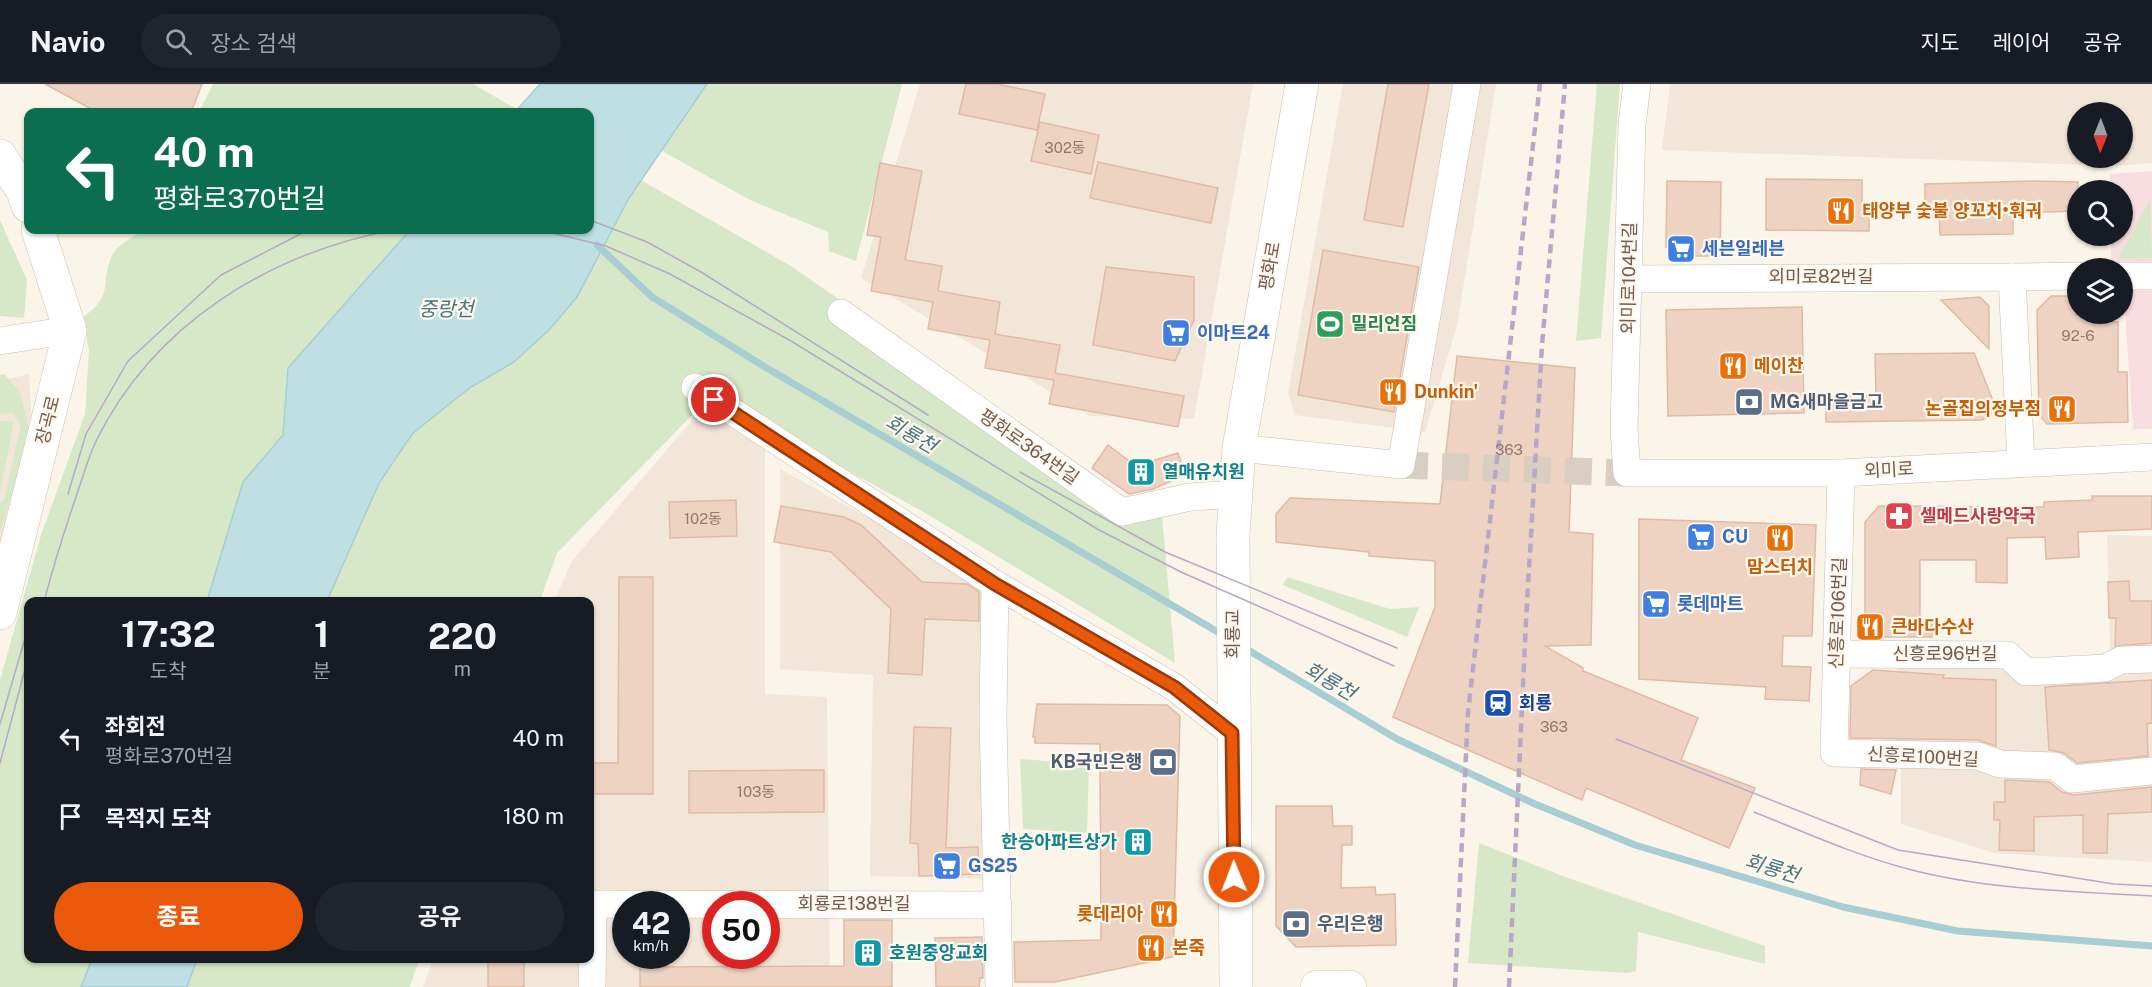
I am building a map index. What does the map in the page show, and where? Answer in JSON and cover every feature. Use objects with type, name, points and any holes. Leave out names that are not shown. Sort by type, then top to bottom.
[{"type":"main road","name":"평화로","points":[[1233,534],[1239,448],[1302,84]]},
{"type":"main road","points":[[0,156],[24,194]]},
{"type":"main road","points":[[39,234],[70,330]]},
{"type":"main road","name":"장곡로","points":[[0,613],[70,330]]},
{"type":"main road","name":"회룡교","points":[[1232,733],[1233,534]]},
{"type":"main road","points":[[1232,733],[1236,987]]},
{"type":"main road","points":[[1317,987],[1350,987]]},
{"type":"street","points":[[1239,448],[1401,465],[1467,84]]},
{"type":"street","name":"외미로104번길","points":[[1627,473],[1624,429],[1630,279],[1632,124],[1637,84]]},
{"type":"street","name":"외미로82번길","points":[[1630,279],[2067,276]]},
{"type":"street","points":[[2133,276],[2152,276]]},
{"type":"street","points":[[2012,277],[2021,463]]},
{"type":"street","name":"평화로364번길","points":[[841,313],[1122,512],[1190,497],[1236,494]]},
{"type":"street","points":[[0,341],[70,330]]},
{"type":"street","points":[[695,387],[995,584],[1174,687],[1232,733]]},
{"type":"street","name":"외미로","points":[[1627,473],[1841,473],[2152,457]]},
{"type":"street","name":"신흥로106번길","points":[[1834,753],[1841,473]]},
{"type":"street","points":[[995,584],[993,718],[999,987]]},
{"type":"street","name":"신흥로96번길","points":[[1837,654],[2008,655],[2026,672],[2105,668],[2121,660],[2152,659]]},
{"type":"street","name":"신흥로100번길","points":[[1834,753],[1978,756],[2000,764],[2055,766],[2072,779],[2152,771]]},
{"type":"street","name":"회룡로138번길","points":[[594,904],[998,905]]},
{"type":"street","name":"회룡로138번길","points":[[592,963],[592,987]]},
{"type":"shaded area","points":[[920,84],[1253,84],[1194,419],[1090,416],[861,278]]},
{"type":"shaded area","points":[[1343,84],[1496,84],[1457,326],[1425,432],[1295,415],[1288,393]]},
{"type":"shaded area","points":[[1670,84],[2152,84],[2152,163],[2133,165],[2133,102],[2067,102],[2067,164],[1662,150]]},
{"type":"shaded area","points":[[2152,171],[2152,429],[2133,429],[2126,324],[2133,324],[2133,258],[2111,258],[2111,246],[2133,246],[2133,180],[2110,180],[2110,174]]},
{"type":"shaded area","points":[[29,374],[32,426],[0,544],[0,381]]},
{"type":"shaded area","points":[[710,399],[765,430],[765,694],[827,697],[830,987],[423,987],[432,963],[594,963],[594,597],[556,597],[572,561]]},
{"type":"shaded area","points":[[780,469],[1001,591],[995,879],[870,876],[873,675],[780,669]]},
{"type":"shaded area","points":[[2107,535],[2152,536],[2152,862],[1994,853],[1901,824],[1901,764],[1896,740],[1897,663],[2003,666],[2111,676]]},
{"type":"green space","points":[[213,84],[473,84],[515,108],[201,108]]},
{"type":"green space","points":[[542,84],[902,84],[856,261],[829,251],[828,232],[750,200],[594,113],[594,108],[585,108]]},
{"type":"green space","points":[[1597,84],[1620,84],[1601,338],[1576,341]]},
{"type":"green space","points":[[594,153],[791,266],[1108,486],[1134,503],[1162,515],[1175,663],[920,510],[753,419],[697,410],[557,553],[541,597],[24,597],[24,963],[418,963],[410,987],[0,987],[0,680],[41,535],[85,414],[89,351],[83,317],[100,302],[109,263],[115,251],[137,234],[594,234]]},
{"type":"green space","points":[[2150,199],[2152,258],[2119,258],[2125,246],[2133,246],[2133,231]]},
{"type":"green space","points":[[0,220],[27,280],[24,318],[0,316]]},
{"type":"green space","points":[[4,374],[20,392],[30,434],[0,532],[0,503],[4,500],[21,425],[12,413],[0,414],[0,375]]},
{"type":"green space","points":[[0,421],[14,421],[0,492]]},
{"type":"green space","points":[[1287,577],[1390,609],[1419,607],[1407,637],[1283,585]]},
{"type":"green space","points":[[1020,759],[1089,764],[1087,833],[1023,829]]},
{"type":"green space","points":[[1479,843],[1568,878],[1765,946],[1765,964],[1638,932],[1636,971],[1627,973],[1468,963]]},
{"type":"water","name":"중랑천","points":[[540,84],[707,84],[629,198],[577,297],[549,330],[514,362],[471,387],[413,433],[379,483],[329,597],[208,597],[243,482],[283,435],[288,368],[406,234],[594,234],[594,108],[519,108]]},
{"type":"water","points":[[90,963],[196,963],[187,987],[81,987]]},
{"type":"building","points":[[45,84],[202,84],[193,108],[90,108]]},
{"type":"building","points":[[966,84],[997,84],[1045,94],[1037,130],[959,114]]},
{"type":"building","points":[[1388,84],[1429,84],[1403,227],[1364,220]]},
{"type":"building","points":[[1040,122],[1099,135],[1091,174],[1031,161]]},
{"type":"building","points":[[1098,162],[1218,188],[1211,223],[1090,198]]},
{"type":"building","points":[[880,163],[922,171],[905,260],[942,266],[938,291],[1000,302],[995,334],[1060,345],[1055,373],[1184,396],[1178,427],[1049,404],[1054,380],[985,368],[990,340],[928,329],[933,302],[871,291],[881,237],[867,235]]},
{"type":"building","points":[[1766,179],[1862,180],[1862,207],[1869,207],[1869,231],[1766,230]]},
{"type":"building","points":[[1667,181],[1721,182],[1720,256],[1677,256],[1677,247],[1666,247]]},
{"type":"building","points":[[2067,182],[2067,211],[2013,213],[2013,234],[1940,235],[1939,207],[1925,207],[1925,184]]},
{"type":"building","points":[[1323,250],[1419,267],[1394,412],[1298,395]]},
{"type":"building","points":[[1106,267],[1194,277],[1194,320],[1175,361],[1093,345]]},
{"type":"building","points":[[2051,296],[2067,296],[2067,324],[2118,324],[2118,372],[2127,372],[2128,422],[2047,424],[2039,414],[2037,310]]},
{"type":"building","points":[[1980,297],[1989,306],[1989,349],[1941,300]]},
{"type":"building","points":[[1802,307],[1804,413],[1668,416],[1666,310]]},
{"type":"building","points":[[1974,353],[1992,398],[1991,415],[1982,420],[1826,422],[1826,397],[1876,396],[1875,354]]},
{"type":"building","points":[[1457,356],[1575,368],[1569,532],[1593,534],[1591,645],[1545,646],[1583,668],[1583,671],[1698,718],[1681,760],[1755,788],[1729,848],[1586,788],[1582,800],[1393,717],[1435,607],[1435,561],[1369,556],[1369,552],[1276,542],[1276,514],[1290,498],[1440,504]]},
{"type":"building","name":"열매유치원","points":[[1108,445],[1136,466],[1178,453],[1185,475],[1153,489],[1129,494],[1092,468]]},
{"type":"building","points":[[2092,496],[2152,496],[2152,529],[2078,532],[2079,557],[2046,559],[2045,537],[2007,538],[2007,583],[1976,582],[1976,560],[1920,560],[1920,620],[1932,620],[1932,637],[1865,637],[1865,522],[1879,506],[2044,507],[2044,502],[2092,500]]},
{"type":"building","points":[[736,500],[737,536],[670,538],[669,502]]},
{"type":"building","points":[[781,506],[844,517],[861,525],[922,582],[967,584],[979,592],[979,621],[925,619],[922,675],[888,673],[891,609],[831,552],[774,542]]},
{"type":"building","points":[[1639,519],[1816,525],[1812,636],[1783,636],[1782,666],[1811,667],[1809,701],[1765,699],[1766,687],[1639,679]]},
{"type":"building","points":[[619,577],[653,577],[653,794],[594,794],[594,763],[618,763]]},
{"type":"building","points":[[2129,581],[2130,601],[2152,601],[2152,643],[2115,646],[2116,618],[2109,618],[2108,582]]},
{"type":"building","points":[[1873,670],[1944,675],[1943,678],[1996,680],[1996,746],[1978,740],[1850,738],[1851,686]]},
{"type":"building","points":[[2152,680],[2152,723],[2147,724],[2148,756],[2077,763],[2064,753],[2049,750],[2045,687]]},
{"type":"building","name":"한승아파트상가","points":[[1037,704],[1167,705],[1180,716],[1173,957],[1055,982],[1015,982],[1014,942],[1101,940],[1100,744],[1035,743],[1035,737],[1033,737]]},
{"type":"building","points":[[914,727],[951,728],[946,848],[978,847],[979,874],[919,876],[918,844],[910,843]]},
{"type":"building","points":[[1861,769],[1896,770],[1891,794],[1860,785]]},
{"type":"building","points":[[824,770],[824,812],[689,813],[689,771]]},
{"type":"building","points":[[2005,780],[2049,782],[2062,792],[2074,795],[2152,787],[2152,812],[2108,814],[2107,853],[2083,853],[2083,815],[2034,817],[2034,851],[1999,850],[2000,820],[1994,820],[1994,802],[2005,802]]},
{"type":"building","points":[[1276,806],[1332,806],[1333,826],[1352,826],[1352,845],[1342,845],[1341,888],[1375,887],[1376,895],[1395,894],[1396,945],[1296,947],[1276,926]]},
{"type":"building","points":[[844,920],[892,920],[892,987],[640,987],[640,969],[690,969],[690,967],[702,967],[702,969],[780,969],[780,966],[844,966]]},
{"type":"building","points":[[982,937],[983,978],[980,978],[979,987],[936,987],[935,938]]},
{"type":"building","points":[[488,963],[524,963],[524,987],[488,987]]},
{"type":"waterway","name":"회룡천","points":[[597,245],[652,297],[765,367],[1223,635]]},
{"type":"waterway","name":"회룡천","points":[[1243,647],[1397,739],[1535,804],[1635,845],[1843,907],[1958,931],[2152,946]]},
{"type":"tunnel","points":[[1401,465],[1627,473]]},
{"type":"tram line","points":[[594,222],[647,242],[701,272],[928,415]]},
{"type":"tram line","points":[[68,494],[86,434],[128,361],[221,275],[300,234]]},
{"type":"tram line","points":[[45,597],[93,447],[120,399],[149,362],[183,329],[219,301],[259,276],[302,257],[347,241],[376,234]]},
{"type":"tram line","points":[[556,234],[606,246],[670,274],[791,341],[1099,530],[1181,572],[1394,666]]},
{"type":"tram line","points":[[1020,472],[1165,552],[1397,648]]},
{"type":"tram line","points":[[0,724],[24,642]]},
{"type":"tram line","points":[[0,763],[24,673]]},
{"type":"tram line","points":[[1616,739],[1898,850],[2114,884],[2152,886]]},
{"type":"tram line","points":[[1754,812],[1869,857],[1938,876],[2029,888],[2152,896]]},
{"type":"railway","points":[[1455,987],[1468,712],[1540,84]]},
{"type":"railway","points":[[1509,987],[1526,621],[1542,345],[1565,84]]},
{"type":"place","name":"태양부 숯불 양꼬치•훠궈","points":[[1841,211]]},
{"type":"place","name":"세븐일레븐","points":[[1681,249]]},
{"type":"place","name":"밀리언짐","points":[[1330,324]]},
{"type":"place","name":"이마트24","points":[[1176,333]]},
{"type":"place","name":"메이찬","points":[[1733,366]]},
{"type":"place","name":"Dunkin'","points":[[1393,392]]},
{"type":"place","name":"MG새마을금고","points":[[1749,402]]},
{"type":"place","name":"논골집의정부점","points":[[2062,409]]},
{"type":"place","name":"열매유치원","points":[[1141,472]]},
{"type":"place","name":"셀메드사랑약국","points":[[1899,516]]},
{"type":"place","name":"CU","points":[[1701,537]]},
{"type":"place","name":"맘스터치","points":[[1780,538]]},
{"type":"place","name":"롯데마트","points":[[1656,604]]},
{"type":"place","name":"큰바다수산","points":[[1870,627]]},
{"type":"place","name":"회룡","points":[[1498,703]]},
{"type":"place","name":"KB국민은행","points":[[1163,762]]},
{"type":"place","name":"한승아파트상가","points":[[1138,842]]},
{"type":"place","name":"GS25","points":[[947,866]]},
{"type":"place","name":"롯데리아","points":[[1164,914]]},
{"type":"place","name":"우리은행","points":[[1296,924]]},
{"type":"place","name":"본죽","points":[[1151,948]]},
{"type":"place","name":"호원중앙교회","points":[[868,953]]},
{"type":"route","points":[[714,400],[995,584],[1174,687],[1232,733],[1234,877]]}]
